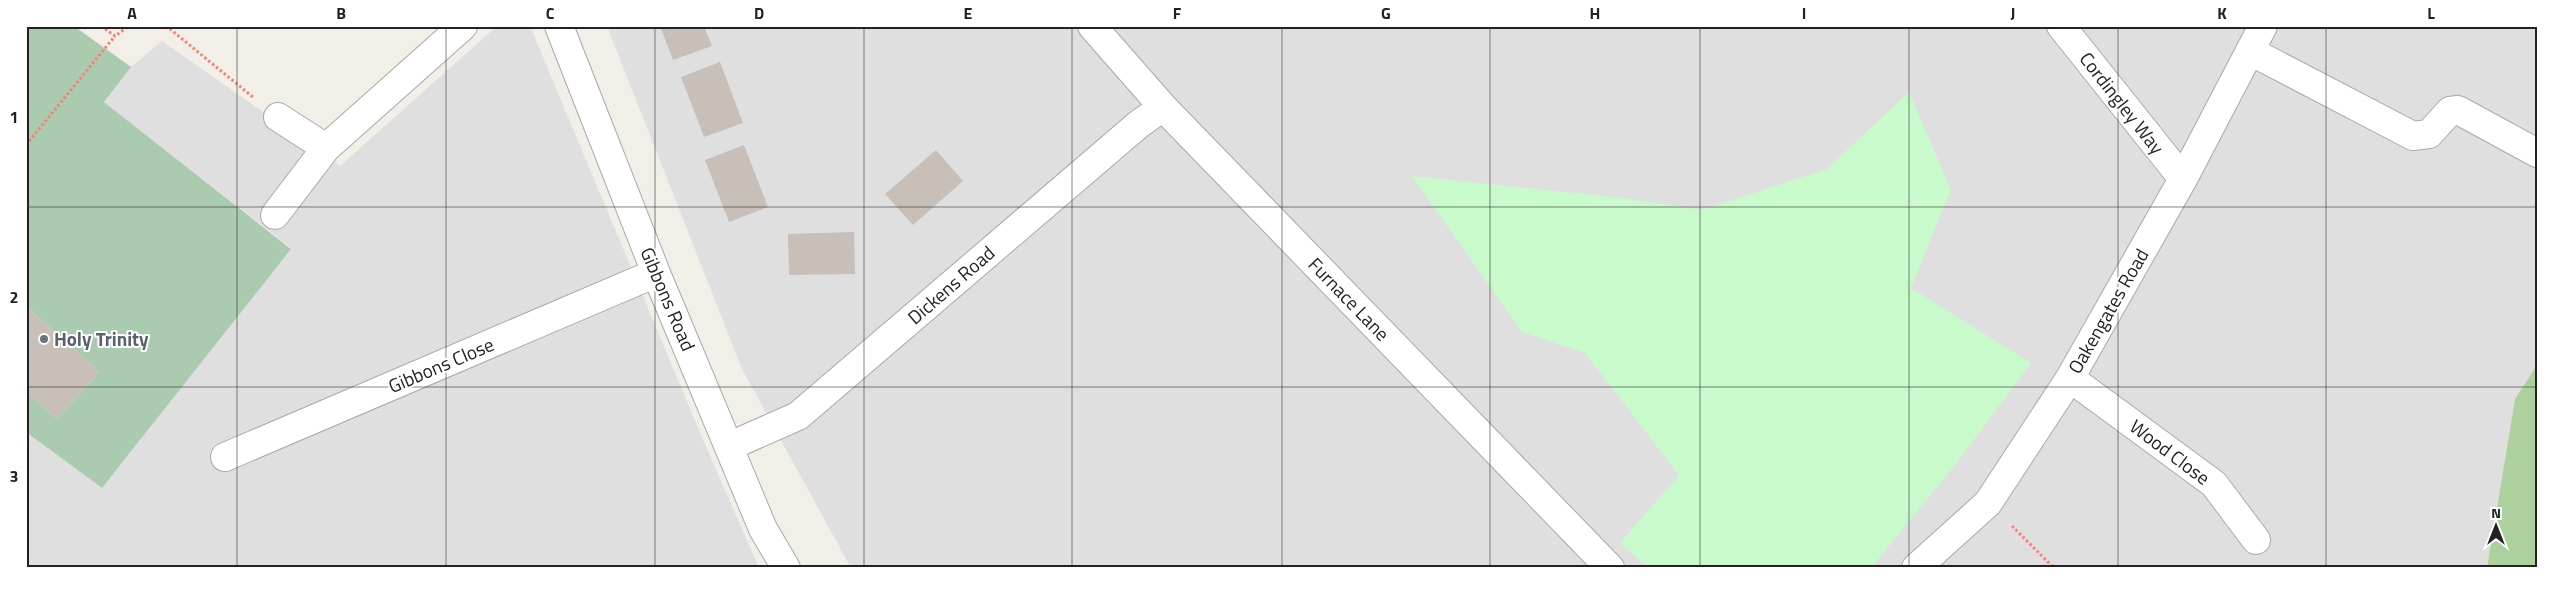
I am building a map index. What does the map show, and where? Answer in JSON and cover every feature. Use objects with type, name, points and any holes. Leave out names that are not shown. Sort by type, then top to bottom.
[{"type":"street","points":[[275,215],[326,148],[463,26]]},
{"type":"street","name":"Gibbons Road","points":[[559,26],[656,273],[730,446],[763,529],[786,568]]},
{"type":"street","name":"Furnace Lane","points":[[1092,26],[1163,107],[1610,568]]},
{"type":"street","name":"Cordingley Way","points":[[2062,26],[2183,179]]},
{"type":"street","name":"Oakengates Road","points":[[1916,568],[1988,503],[2070,378],[2183,179],[2263,26]]},
{"type":"street","points":[[2250,51],[2413,136],[2429,134],[2450,111],[2458,110],[2537,153]]},
{"type":"street","name":"Dickens Road","points":[[730,446],[798,416],[1139,124],[1163,107]]},
{"type":"street","points":[[278,116],[326,148]]},
{"type":"street","name":"Gibbons Close","points":[[225,456],[656,273]]},
{"type":"street","name":"Wood Close","points":[[2070,378],[2214,484],[2256,540]]},
{"type":"path","points":[[102,26],[115,36]]},
{"type":"path","points":[[26,145],[115,36],[129,26]]},
{"type":"path","points":[[160,26],[170,29],[278,116]]},
{"type":"path","points":[[1988,503],[2054,568]]},
{"type":"shaded area","points":[[497,26],[530,26],[701,435],[759,568],[26,568],[26,432],[102,488],[291,248],[104,102],[131,67],[162,41],[340,166]]},
{"type":"shaded area","points":[[607,26],[2537,26],[2537,365],[2515,399],[2487,568],[851,568],[742,369]]},
{"type":"green space","points":[[26,26],[74,26],[131,67],[104,102],[291,249],[102,488],[26,432],[26,391],[57,419],[99,372],[26,306]]},
{"type":"green space","points":[[1909,92],[1951,190],[1911,288],[2031,363],[1955,465],[1871,568],[1649,568],[1620,543],[1679,475],[1585,353],[1522,332],[1412,176],[1623,198],[1702,210],[1827,169]]},
{"type":"green space","points":[[2537,365],[2537,568],[2487,568],[2515,399]]},
{"type":"building","points":[[660,26],[704,26],[712,46],[673,60]]},
{"type":"building","points":[[720,62],[743,123],[704,137],[681,77]]},
{"type":"building","points":[[744,145],[768,207],[729,222],[705,160]]},
{"type":"building","points":[[936,150],[963,181],[913,225],[885,194]]},
{"type":"building","points":[[854,232],[855,274],[789,275],[788,234]]},
{"type":"building","name":"Holy Trinity","points":[[26,306],[99,372],[57,419],[26,391]]},
{"type":"place","name":"Holy Trinity","points":[[44,339]]}]
